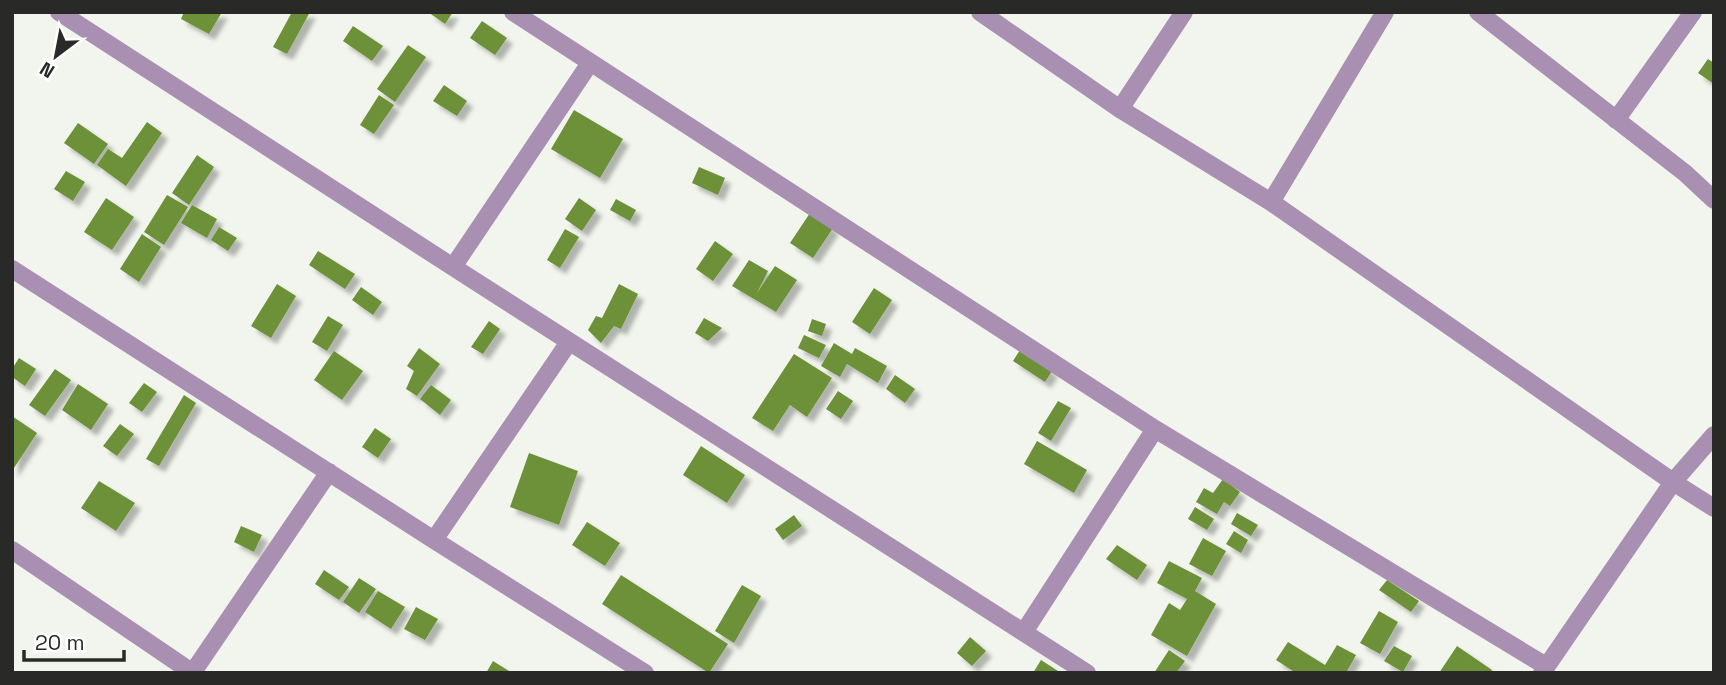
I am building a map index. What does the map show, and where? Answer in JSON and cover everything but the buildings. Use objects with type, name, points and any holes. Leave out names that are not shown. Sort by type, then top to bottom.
[{"type":"street","points":[[59,12],[453,268],[1087,673]]},
{"type":"street","points":[[513,12],[1155,429],[1544,669],[1673,481],[1714,435]]},
{"type":"street","points":[[980,12],[1121,109],[1271,202],[1714,508]]},
{"type":"street","points":[[1121,109],[1184,12]]},
{"type":"street","points":[[1271,202],[1385,12]]},
{"type":"street","points":[[1478,12],[1714,200]]},
{"type":"street","points":[[1616,120],[1693,12]]},
{"type":"street","points":[[453,268],[590,62]]},
{"type":"street","points":[[12,269],[645,673]]},
{"type":"street","points":[[434,540],[569,342]]},
{"type":"street","points":[[1024,632],[1155,429]]},
{"type":"street","points":[[12,550],[193,673],[329,472]]}]
